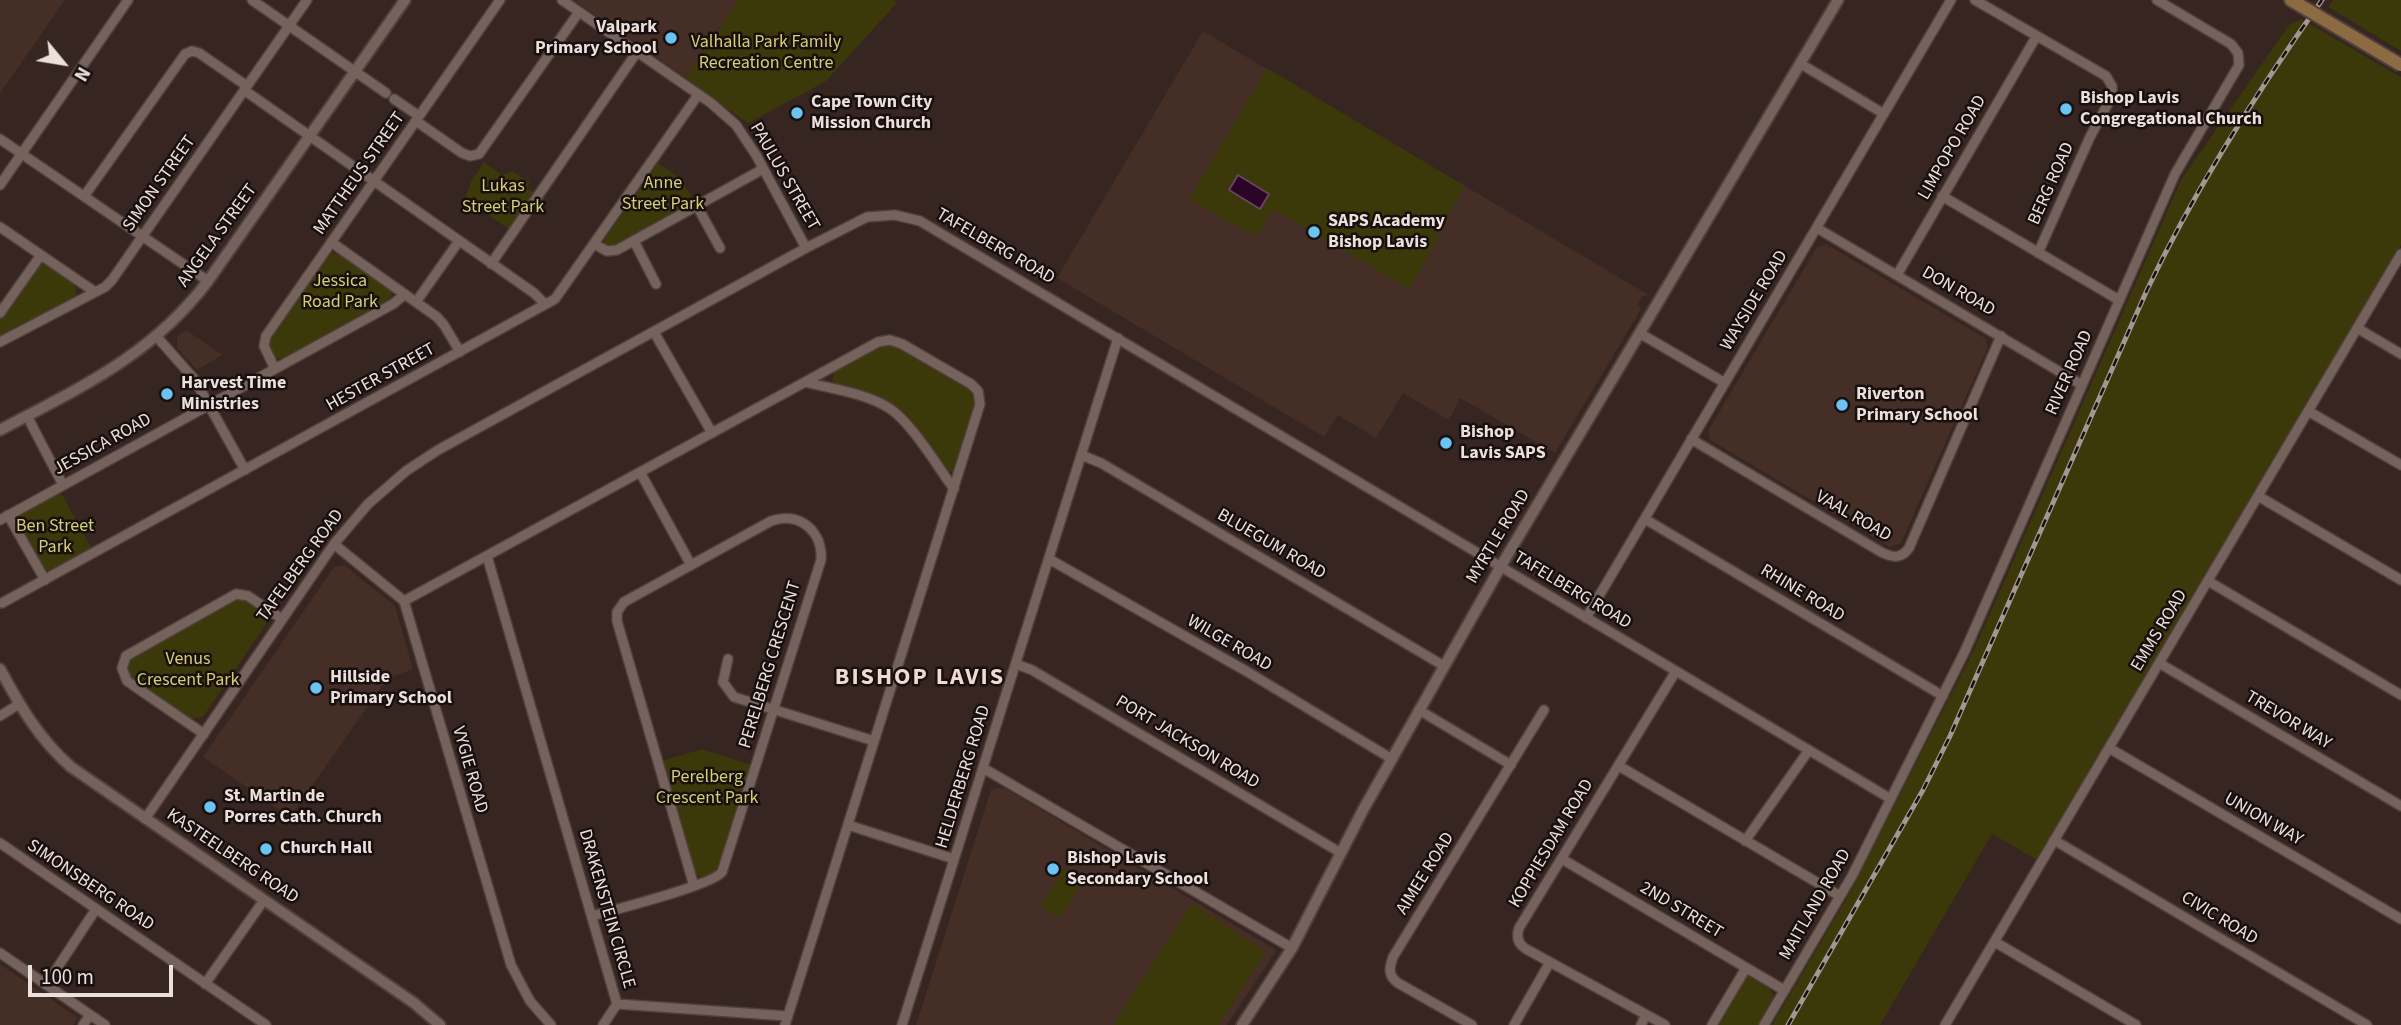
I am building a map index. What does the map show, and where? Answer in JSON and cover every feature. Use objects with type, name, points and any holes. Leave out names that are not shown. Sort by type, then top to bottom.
[{"type":"main road","points":[[2291,0],[2401,65]]},
{"type":"street","points":[[0,185],[128,0]]},
{"type":"street","points":[[252,0],[390,96],[462,153],[470,156],[478,153],[579,12]]},
{"type":"street","name":"SIMON STREET","points":[[0,342],[95,292],[112,280],[307,0]]},
{"type":"street","name":"ANGELA STREET","points":[[0,430],[113,369],[157,337],[187,308],[310,138],[405,0]]},
{"type":"street","name":"MATTHEUS STREET","points":[[275,369],[264,341],[500,0]]},
{"type":"street","name":"PAULUS STREET","points":[[562,0],[698,95],[736,125],[764,169],[806,248]]},
{"type":"street","name":"MYRTLE ROAD","points":[[1242,1025],[1292,948],[1392,759],[1501,566],[1839,0]]},
{"type":"street","name":"WAYSIDE ROAD","points":[[1586,618],[1951,0]]},
{"type":"street","name":"BERG ROAD","points":[[1975,0],[2106,76],[2114,91],[2090,136],[2038,253]]},
{"type":"street","name":"RIVER ROAD","points":[[1891,799],[1969,643],[2175,174],[2237,70],[2240,60],[2231,44],[2157,0]]},
{"type":"street","name":"LIMPOPO ROAD","points":[[1897,275],[2036,37]]},
{"type":"street","points":[[85,195],[184,54],[192,51],[200,53],[310,138],[545,304]]},
{"type":"street","points":[[491,264],[637,52]]},
{"type":"street","points":[[1801,64],[1884,114]]},
{"type":"street","name":"HESTER STREET","points":[[2,603],[460,352],[559,294],[698,95]]},
{"type":"street","points":[[0,139],[208,281]]},
{"type":"street","points":[[594,244],[610,252],[764,169]]},
{"type":"street","points":[[1942,196],[2119,300]]},
{"type":"street","points":[[697,206],[720,248]]},
{"type":"street","name":"TAFELBERG ROAD","points":[[145,819],[334,544],[368,504],[417,464],[806,248],[867,217],[879,215],[920,221],[1891,799]]},
{"type":"street","points":[[0,227],[95,292]]},
{"type":"street","name":"DON ROAD","points":[[1817,228],[2082,385]]},
{"type":"street","points":[[416,302],[459,241]]},
{"type":"street","points":[[634,241],[656,284]]},
{"type":"street","points":[[331,242],[441,321],[460,352]]},
{"type":"street","name":"EMMS ROAD","points":[[1945,1025],[2401,254]]},
{"type":"street","points":[[0,313],[41,255]]},
{"type":"street","name":"JESSICA ROAD","points":[[4,517],[393,304],[404,295]]},
{"type":"street","points":[[2357,328],[2401,354]]},
{"type":"street","points":[[654,331],[712,433]]},
{"type":"street","points":[[1641,334],[1725,383]]},
{"type":"street","name":"VAAL ROAD","points":[[1691,439],[1881,552],[1894,557],[1900,556],[1909,548],[2001,336]]},
{"type":"street","points":[[157,337],[195,380],[245,470]]},
{"type":"street","name":"HELDERBERG ROAD","points":[[902,1025],[1118,338]]},
{"type":"street","name":"DRAKENSTEIN CIRCLE","points":[[890,340],[902,344],[971,384],[978,391],[981,404],[786,1021],[617,1004],[487,556],[804,382],[878,342],[890,340]]},
{"type":"street","points":[[804,382],[874,401],[892,410],[954,489]]},
{"type":"street","points":[[2308,411],[2401,465]]},
{"type":"street","points":[[27,416],[64,485]]},
{"type":"street","name":"BLUEGUM ROAD","points":[[1081,455],[1101,463],[1444,666]]},
{"type":"street","points":[[640,472],[691,565]]},
{"type":"street","points":[[2258,496],[2401,580]]},
{"type":"street","points":[[4,517],[45,580]]},
{"type":"street","name":"PERELBERG CRESCENT","points":[[791,518],[804,523],[818,538],[821,560],[722,872],[713,880],[694,886],[616,616],[624,601],[691,565],[777,519],[791,518]]},
{"type":"street","name":"RHINE ROAD","points":[[1644,519],[1943,696]]},
{"type":"street","points":[[334,544],[404,601],[487,556]]},
{"type":"street","name":"WILGE ROAD","points":[[1049,559],[1246,671],[1392,759]]},
{"type":"street","points":[[2207,581],[2401,695]]},
{"type":"street","points":[[204,734],[127,681],[122,668],[126,656],[236,594],[248,596],[282,619]]},
{"type":"street","name":"VYGIE ROAD","points":[[404,601],[511,965],[530,1001],[551,1025]]},
{"type":"street","points":[[727,659],[723,682],[730,694],[874,741]]},
{"type":"street","name":"TREVOR WAY","points":[[2159,663],[2401,806]]},
{"type":"street","name":"PORT JACKSON ROAD","points":[[1016,664],[1032,670],[1341,853]]},
{"type":"street","name":"KASTEELBERG ROAD","points":[[0,669],[37,732],[59,756],[145,819],[414,1003],[440,1025]]},
{"type":"street","name":"KOPPIESDAM ROAD","points":[[1664,1025],[1523,947],[1518,932],[1676,671]]},
{"type":"street","points":[[0,716],[19,704]]},
{"type":"street","points":[[1419,710],[1511,765]]},
{"type":"street","name":"AIMEE ROAD","points":[[1472,1025],[1398,984],[1390,974],[1390,967],[1393,957],[1544,710]]},
{"type":"street","name":"UNION WAY","points":[[2109,748],[2401,919]]},
{"type":"street","points":[[1745,841],[1810,750]]},
{"type":"street","points":[[1619,766],[1840,896]]},
{"type":"street","points":[[983,768],[1292,948]]},
{"type":"street","name":"MAITLAND ROAD","points":[[1764,1025],[1840,896],[1891,799]]},
{"type":"street","points":[[848,825],[954,859]]},
{"type":"street","name":"CIVIC ROAD","points":[[2054,840],[2361,1024]]},
{"type":"street","name":"SIMONSBERG ROAD","points":[[0,843],[266,1025]]},
{"type":"street","name":"2ND STREET","points":[[1562,859],[1784,990]]},
{"type":"street","points":[[592,916],[694,886]]},
{"type":"street","points":[[205,984],[264,900]]},
{"type":"street","points":[[46,985],[96,909]]},
{"type":"street","points":[[1995,942],[2136,1025]]},
{"type":"street","points":[[0,953],[105,1025]]},
{"type":"street","points":[[1514,1025],[1550,962]]},
{"type":"street","points":[[1712,1025],[1746,968]]},
{"type":"street","points":[[603,1025],[617,1004]]},
{"type":"street","points":[[83,1025],[90,1015]]},
{"type":"street","points":[[1641,1025],[1646,1015]]},
{"type":"shaded area","points":[[0,0],[65,0],[1,92],[0,92]]},
{"type":"shaded area","name":"Valpark Primary School","points":[[574,0],[739,0],[685,77]]},
{"type":"shaded area","name":"SAPS Academy Bishop Lavis","points":[[1203,31],[1649,295],[1643,296],[1638,304],[1641,309],[1555,453],[1460,398],[1449,420],[1403,393],[1376,438],[1338,415],[1324,437],[1057,278]]},
{"type":"shaded area","points":[[1238,175],[1269,194],[1260,209],[1229,190]]},
{"type":"shaded area","name":"Riverton Primary School","points":[[1826,244],[1985,338],[1988,347],[1901,543],[1890,547],[1710,440],[1708,431],[1817,247]]},
{"type":"shaded area","points":[[186,330],[223,355],[197,370],[177,348],[177,337]]},
{"type":"shaded area","name":"Hillside Primary School","points":[[344,565],[395,606],[413,669],[387,679],[290,817],[203,757],[334,567]]},
{"type":"shaded area","name":"Bishop Lavis Secondary School","points":[[1006,789],[1276,951],[1227,1025],[916,1025],[991,790]]},
{"type":"shaded area","points":[[0,964],[78,1018],[73,1025],[0,1025]]},
{"type":"green space","name":"Valhalla Park Family Recreation Centre","points":[[739,0],[895,0],[896,4],[826,81],[749,123],[685,77]]},
{"type":"green space","points":[[2333,0],[2401,0],[2401,51],[2328,7]]},
{"type":"green space","points":[[2301,19],[2401,77],[2401,245],[2037,860],[1992,834],[1880,1025],[1772,1025],[1847,898],[1974,650],[2181,180],[2289,25]]},
{"type":"green space","points":[[1267,68],[1465,186],[1435,236],[1439,238],[1409,289],[1273,209],[1257,236],[1189,199]]},
{"type":"green space","name":"Lukas Street Park","points":[[484,162],[502,175],[512,171],[530,183],[527,188],[535,193],[510,230],[465,199],[471,182]]},
{"type":"green space","name":"Anne Street Park","points":[[658,163],[680,178],[696,203],[615,247],[605,246],[603,243],[607,236]]},
{"type":"green space","name":"Jessica Road Park","points":[[332,253],[341,255],[389,288],[391,299],[284,359],[275,358],[268,348],[268,340],[327,256]]},
{"type":"green space","points":[[43,264],[62,272],[73,282],[76,294],[73,300],[0,339],[0,319],[36,268]]},
{"type":"green space","points":[[891,344],[970,389],[974,395],[975,406],[953,472],[946,471],[898,409],[883,400],[835,385],[832,381],[835,371],[881,345]]},
{"type":"green space","name":"Ben Street Park","points":[[60,491],[92,549],[49,571],[44,569],[17,523],[20,513]]},
{"type":"green space","name":"Venus Crescent Park","points":[[236,599],[245,600],[266,614],[266,624],[203,717],[189,719],[130,678],[126,665],[132,656]]},
{"type":"green space","name":"Perelberg Crescent Park","points":[[702,749],[751,765],[719,872],[703,879],[695,873],[661,761]]},
{"type":"green space","points":[[1064,868],[1083,880],[1060,918],[1041,907]]},
{"type":"green space","points":[[1192,903],[1266,952],[1218,1025],[1113,1025]]},
{"type":"green space","points":[[1747,975],[1768,986],[1774,996],[1759,1025],[1715,1025]]},
{"type":"railway","points":[[1788,1025],[1923,790],[1950,736],[2166,252],[2228,141],[2322,0]]},
{"type":"place","name":"Valpark Primary School","points":[[671,38]]},
{"type":"place","name":"Bishop Lavis Congregational Church","points":[[2066,109]]},
{"type":"place","name":"Cape Town City Mission Church","points":[[797,113]]},
{"type":"place","name":"SAPS Academy Bishop Lavis","points":[[1314,232]]},
{"type":"place","name":"Harvest Time Ministries","points":[[167,394]]},
{"type":"place","name":"Riverton Primary School","points":[[1842,405]]},
{"type":"place","name":"Bishop Lavis SAPS","points":[[1446,443]]},
{"type":"place","name":"Hillside Primary School","points":[[316,688]]},
{"type":"place","name":"St. Martin de Porres Cath. Church","points":[[210,807]]},
{"type":"place","name":"Church Hall","points":[[266,849]]},
{"type":"place","name":"Bishop Lavis Secondary School","points":[[1053,869]]},
{"type":"district","name":"BISHOP LAVIS","points":[[920,679]]}]
